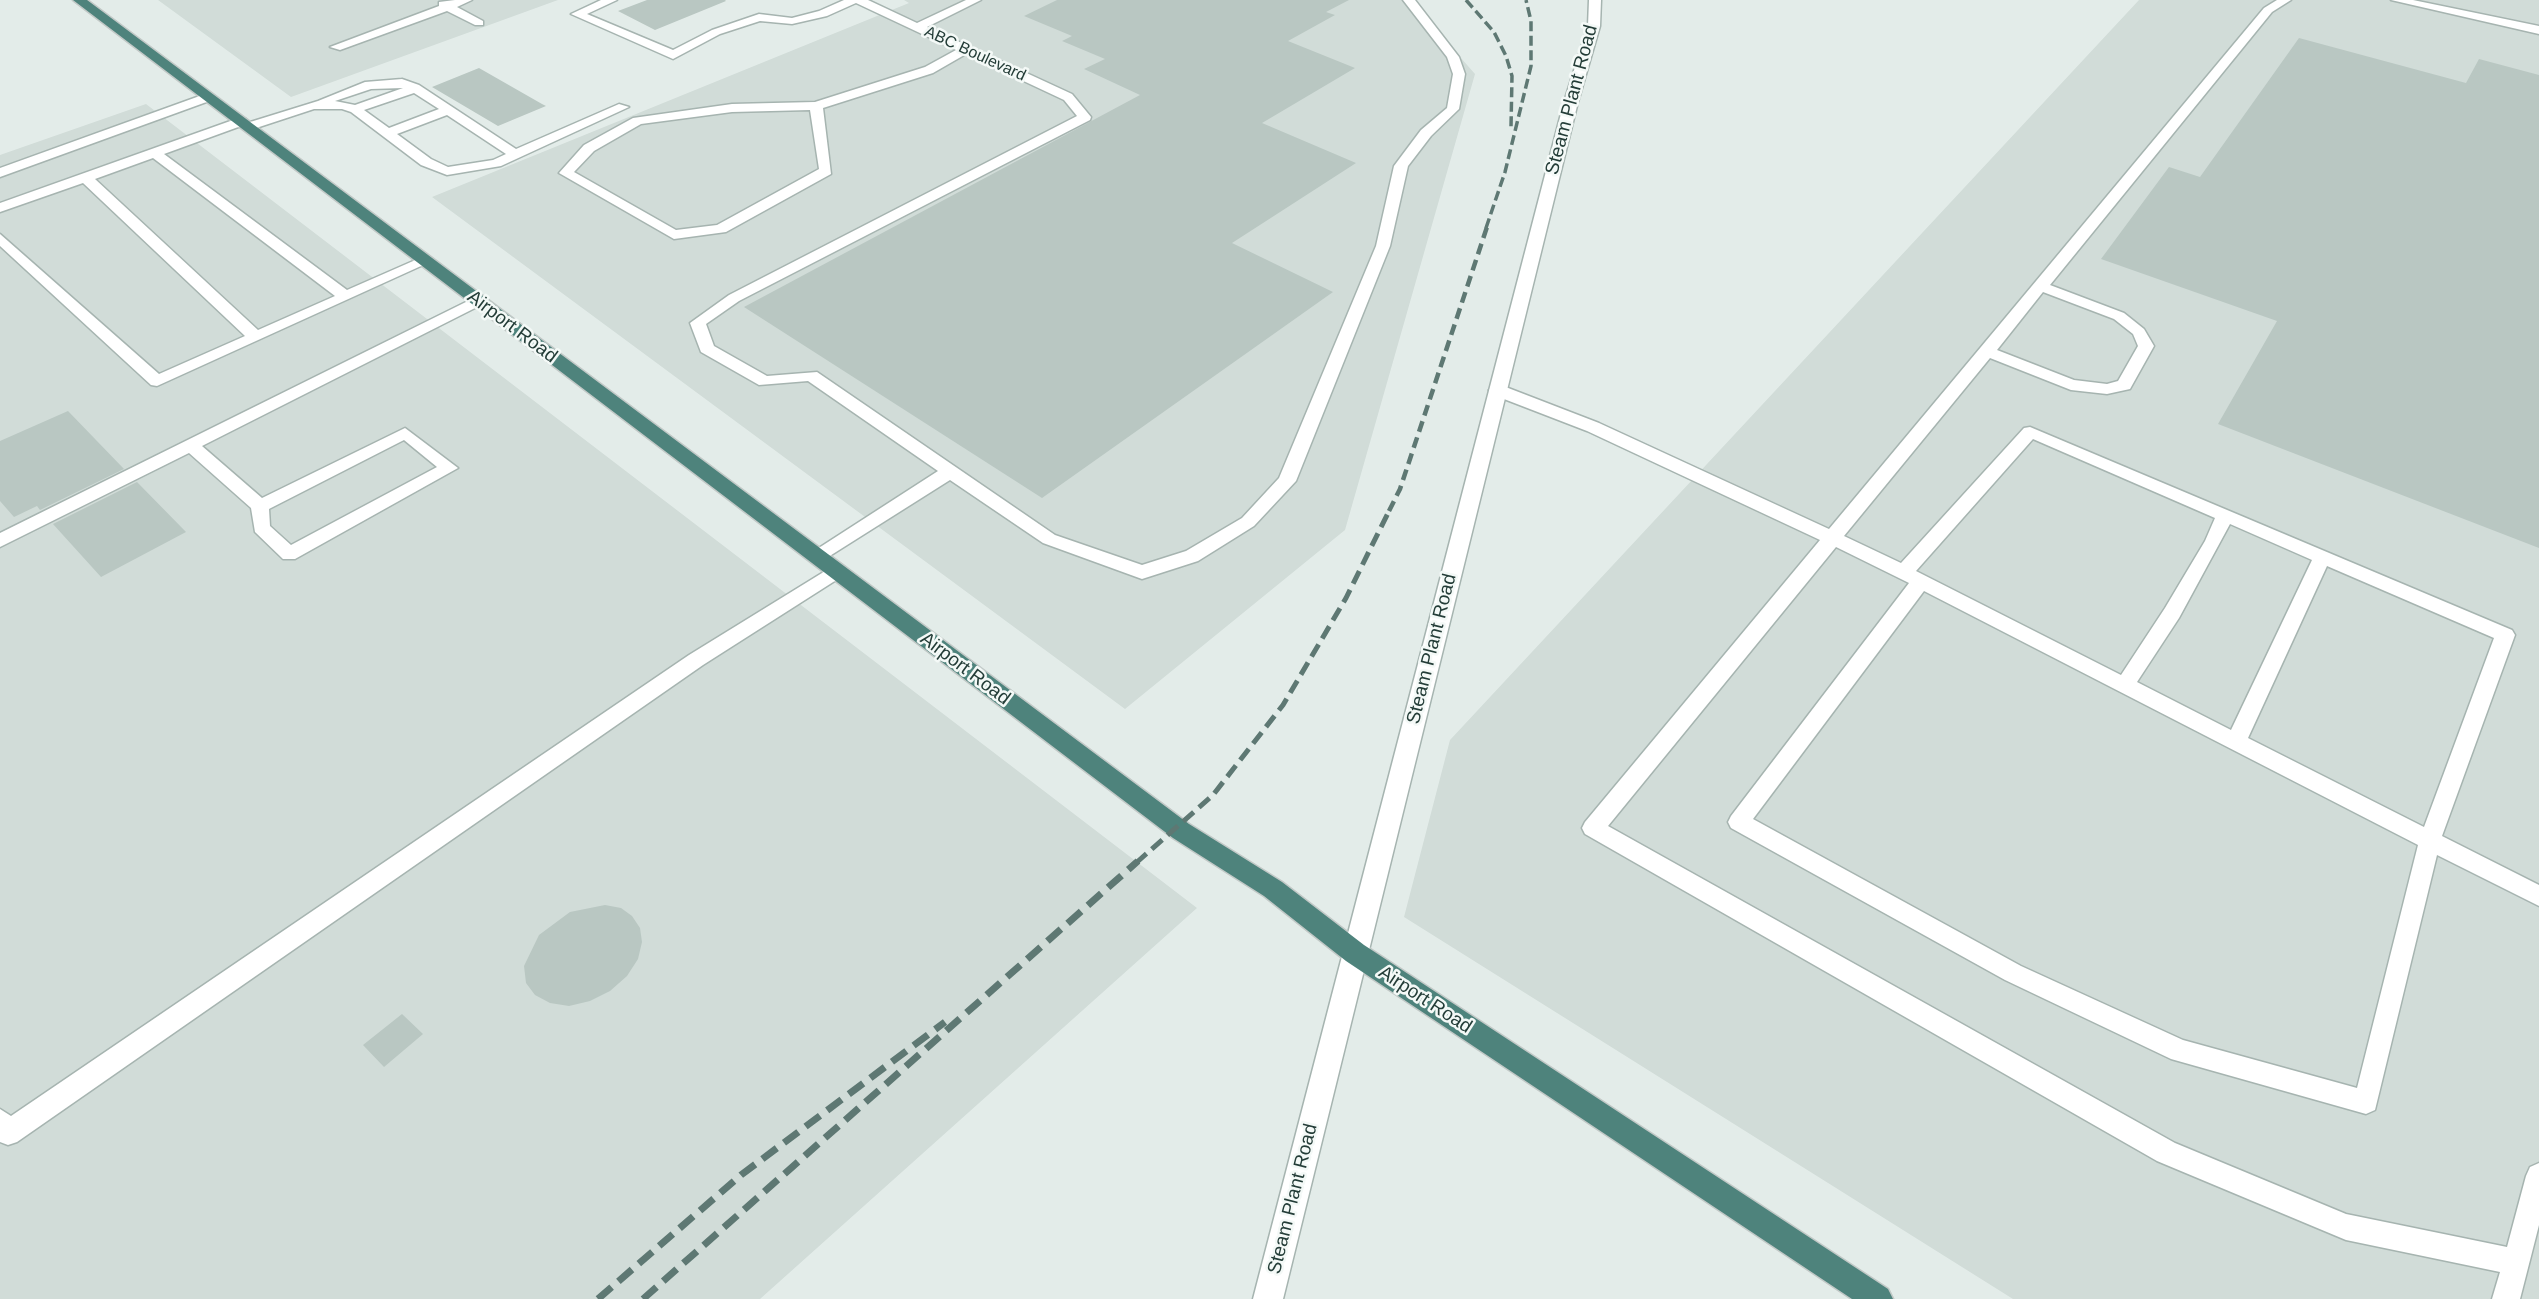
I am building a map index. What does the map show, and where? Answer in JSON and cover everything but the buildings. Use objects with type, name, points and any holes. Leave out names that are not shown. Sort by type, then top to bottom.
[{"type":"highway","name":"Airport Road","points":[[79,0],[1181,831],[1273,889],[1355,953],[1878,1299]]},
{"type":"street","name":"Steam Plant Road","points":[[1268,1299],[1497,390],[1571,102],[1594,26],[1595,0]]},
{"type":"lane","points":[[436,0],[479,23]]},
{"type":"lane","points":[[336,47],[466,0]]},
{"type":"lane","points":[[611,0],[577,14],[673,55],[716,32],[759,18],[792,21],[822,14],[853,0]]},
{"type":"lane","name":"ABC Boulevard","points":[[859,0],[1068,97],[1085,117],[734,298],[698,323],[707,349],[765,382],[811,376],[950,472]]},
{"type":"lane","points":[[918,27],[975,0]]},
{"type":"lane","points":[[817,558],[950,472],[1049,539],[1142,572],[1192,556],[1248,522],[1287,481],[1312,424],[1383,246],[1401,166],[1426,133],[1453,109],[1460,74],[1453,57],[1409,0]]},
{"type":"lane","points":[[2285,0],[2268,10],[1593,828],[2166,1152],[2346,1227],[2516,1262]]},
{"type":"lane","points":[[2397,0],[2539,30]]},
{"type":"lane","points":[[759,18],[766,4]]},
{"type":"lane","points":[[816,106],[826,171],[721,229],[674,235],[566,173],[589,148],[638,121],[732,108],[816,106],[929,70],[966,50]]},
{"type":"lane","points":[[0,208],[244,124],[313,105],[369,85],[402,83],[415,88],[516,154]]},
{"type":"lane","points":[[355,109],[415,88]]},
{"type":"lane","points":[[0,173],[208,97]]},
{"type":"lane","points":[[313,105],[343,105],[355,109],[426,162],[447,171],[496,163],[623,107]]},
{"type":"lane","points":[[387,133],[449,110]]},
{"type":"lane","points":[[156,154],[345,296]]},
{"type":"lane","points":[[86,178],[256,337]]},
{"type":"lane","points":[[0,238],[157,381],[425,261]]},
{"type":"lane","points":[[1986,351],[2071,385],[2107,389],[2124,385],[2146,346],[2140,332],[2119,316],[2040,286]]},
{"type":"lane","points":[[0,541],[478,301]]},
{"type":"lane","points":[[1497,390],[1593,428],[1832,537],[2539,896]]},
{"type":"lane","points":[[2030,432],[2322,557],[2505,635],[2430,840],[2366,1102],[2180,1051],[2013,972],[1739,822],[1912,576],[2030,432]]},
{"type":"lane","points":[[190,445],[260,506],[261,528],[289,554],[449,468],[405,433],[260,506]]},
{"type":"lane","points":[[2126,685],[2214,541],[2225,515]]},
{"type":"lane","points":[[2235,741],[2322,557]]},
{"type":"lane","points":[[0,1121],[8,1133],[696,660],[835,572]]},
{"type":"lane","points":[[2506,1299],[2539,1176]]},
{"type":"shaded area","points":[[158,0],[558,0],[291,97]]},
{"type":"shaded area","points":[[904,0],[1410,0],[1475,74],[1345,530],[1125,709],[432,197],[909,3]]},
{"type":"shaded area","points":[[2139,0],[2539,0],[2539,1299],[2013,1299],[1404,917],[1450,740]]},
{"type":"shaded area","points":[[146,104],[1197,908],[760,1299],[0,1299],[0,155]]},
{"type":"railway","points":[[1466,0],[1494,32],[1506,56],[1512,76],[1511,127]]},
{"type":"railway","points":[[1486,228],[1505,172],[1531,66],[1531,21],[1526,0]]},
{"type":"railway","points":[[1390,509],[1400,489],[1487,227]]},
{"type":"railway","points":[[1136,863],[1213,795],[1283,705],[1346,598],[1390,509]]},
{"type":"railway","points":[[643,1299],[1138,861]]},
{"type":"railway","points":[[598,1299],[741,1175],[945,1022]]}]
